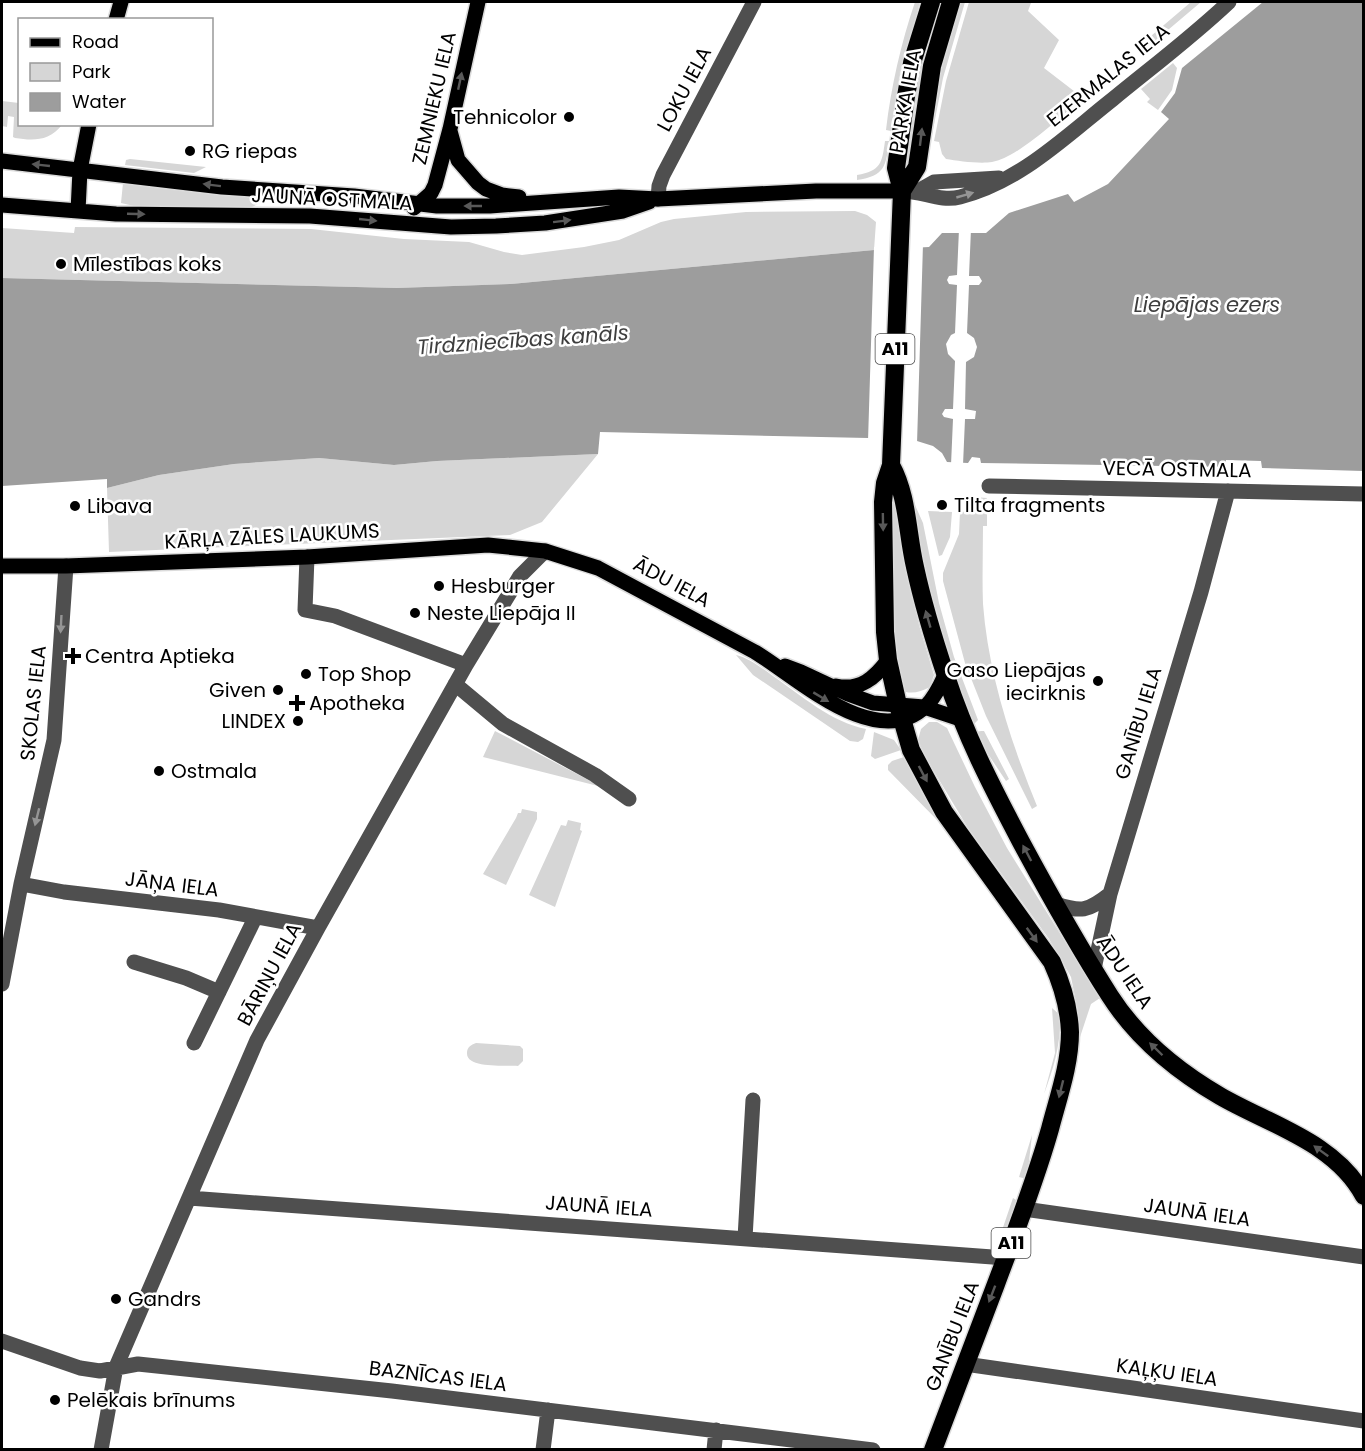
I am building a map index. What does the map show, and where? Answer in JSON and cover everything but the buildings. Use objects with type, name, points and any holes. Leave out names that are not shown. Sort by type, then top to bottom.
[{"type":"highway","name":"PARKA IELA","points":[[910,191],[896,168],[912,63],[931,2]]},
{"type":"highway","name":"PARKA IELA","points":[[910,191],[917,167],[932,66],[951,2]]},
{"type":"highway","name":"A11","points":[[900,712],[888,660],[885,632],[883,502],[885,483],[891,465],[899,234],[910,191]]},
{"type":"highway","name":"A11","points":[[891,465],[901,487],[915,566],[945,675]]},
{"type":"highway","name":"ĀDU IELA","points":[[945,675],[960,719],[979,762],[1054,904],[1110,997],[1132,1025],[1158,1052],[1192,1078],[1221,1096],[1306,1140],[1333,1160],[1356,1183],[1364,1196]]},
{"type":"highway","name":"GANĪBU IELA","points":[[900,712],[911,750],[944,812],[1052,962],[1067,1002],[1070,1032],[1062,1085],[1044,1150],[1006,1258],[933,1449]]},
{"type":"main road","points":[[117,18],[121,2]]},
{"type":"main road","name":"ZEMNIEKU IELA","points":[[395,223],[431,193],[450,129],[478,2]]},
{"type":"main road","points":[[78,211],[80,170],[89,126]]},
{"type":"main road","points":[[450,129],[458,160],[486,189],[502,195],[558,200]]},
{"type":"main road","name":"JAUNĀ OSTMALA","points":[[2,161],[222,187],[354,196],[418,205],[490,206],[619,197],[657,199],[816,191],[910,191]]},
{"type":"main road","name":"JAUNĀ OSTMALA","points":[[2,205],[169,215],[310,216],[451,227],[545,223],[623,211],[657,199]]},
{"type":"main road","name":"KĀRĻA ZĀLES LAUKUMS","points":[[2,566],[66,566],[306,557],[488,545],[545,551]]},
{"type":"main road","name":"ĀDU IELA","points":[[545,551],[598,568],[773,663],[804,687],[845,710],[876,719],[924,707],[960,719]]},
{"type":"main road","points":[[826,683],[839,687],[851,687],[868,682],[888,660]]},
{"type":"main road","name":"ĀDU IELA","points":[[773,663],[801,672],[848,694],[900,712]]},
{"type":"main road","points":[[924,707],[935,695],[945,675]]},
{"type":"street","name":"LOKU IELA","points":[[657,199],[663,175],[754,2]]},
{"type":"street","name":"EZERMALAS IELA","points":[[910,191],[942,199],[957,198],[989,188],[1010,177],[1038,159],[1186,40],[1229,2]]},
{"type":"street","name":"VECĀ OSTMALA","points":[[989,486],[1364,494]]},
{"type":"street","name":"GANĪBU IELA","points":[[1094,969],[1110,894],[1201,592],[1228,491]]},
{"type":"street","name":"BĀRIŅU IELA","points":[[101,1449],[116,1367],[257,1040],[466,665],[520,576],[545,551]]},
{"type":"street","points":[[306,557],[305,610],[335,616],[466,665]]},
{"type":"street","name":"SKOLAS IELA","points":[[2,984],[21,884],[54,741],[66,566]]},
{"type":"street","points":[[455,684],[502,724],[595,776],[629,799]]},
{"type":"street","name":"JĀŅA IELA","points":[[21,884],[64,892],[219,910],[318,928]]},
{"type":"street","points":[[1054,904],[1080,911],[1095,905],[1110,894]]},
{"type":"street","points":[[194,1043],[255,918]]},
{"type":"street","points":[[134,962],[186,978],[219,992]]},
{"type":"street","points":[[745,1238],[753,1100]]},
{"type":"street","name":"JAUNĀ IELA","points":[[189,1198],[1006,1258]]},
{"type":"street","name":"JAUNĀ IELA","points":[[1024,1209],[1364,1257]]},
{"type":"street","name":"BAZNĪCAS IELA","points":[[2,1341],[80,1368],[100,1371],[138,1364],[873,1449]]},
{"type":"street","name":"KAĻĶU IELA","points":[[965,1364],[1364,1421]]},
{"type":"street","points":[[543,1449],[548,1410]]},
{"type":"street","points":[[714,1449],[716,1430]]},
{"type":"green space","points":[[915,2],[920,2],[899,81],[891,131],[886,130],[897,65]]},
{"type":"green space","points":[[959,2],[965,2],[943,78],[932,135],[929,137],[941,62]]},
{"type":"green space","points":[[969,2],[1031,3],[1028,11],[1059,40],[1044,68],[1083,98],[1027,144],[1003,159],[992,162],[946,159],[939,142],[934,141],[946,81]]},
{"type":"green space","points":[[1191,2],[1201,2],[1155,41],[1151,36]]},
{"type":"green space","points":[[1173,63],[1177,68],[1172,90],[1158,110],[1147,102],[1150,99],[1141,89]]},
{"type":"green space","points":[[2,101],[18,103],[18,126],[61,126],[46,137],[29,139],[13,137],[14,117],[8,116],[7,127],[2,126]]},
{"type":"green space","points":[[885,141],[889,141],[887,157],[882,168],[873,176],[857,180],[857,175],[871,171],[879,165]]},
{"type":"green space","points":[[126,160],[206,167],[194,173],[125,165]]},
{"type":"green space","points":[[123,183],[246,197],[260,203],[252,207],[134,206],[121,203]]},
{"type":"green space","points":[[855,211],[867,215],[876,222],[874,250],[511,284],[397,288],[2,278],[2,228],[74,233],[75,227],[311,229],[404,239],[469,242],[522,255],[619,240],[661,222],[674,219],[746,212]]},
{"type":"green space","points":[[598,454],[542,522],[510,535],[109,552],[107,488],[159,475],[234,464],[319,458],[394,465]]},
{"type":"green space","points":[[911,496],[923,523],[939,603],[954,657],[978,720],[973,725],[943,641],[924,570]]},
{"type":"green space","points":[[973,497],[987,498],[987,526],[983,526],[983,604],[986,630],[1002,707],[1037,806],[1032,809],[986,716],[965,663],[943,581],[943,573],[959,534],[960,512],[973,511]]},
{"type":"green space","points":[[893,498],[919,625],[934,675],[930,687],[915,692],[900,690],[891,608]]},
{"type":"green space","points":[[928,511],[952,512],[950,537],[942,555],[939,556]]},
{"type":"green space","points":[[736,655],[746,658],[806,700],[841,721],[866,729],[863,739],[858,742],[850,741],[753,675]]},
{"type":"green space","points":[[929,722],[937,722],[947,728],[1007,848],[1100,998],[1091,1004],[1076,1049],[1078,1012],[1071,977],[1049,939],[968,828],[924,755],[918,740],[921,729]]},
{"type":"green space","points":[[495,731],[602,787],[483,757]]},
{"type":"green space","points":[[984,731],[1009,779],[1006,781],[978,739],[976,732]]},
{"type":"green space","points":[[874,732],[894,740],[901,750],[875,759],[871,756]]},
{"type":"green space","points":[[904,757],[942,825],[888,770],[888,765],[892,761]]},
{"type":"green space","points":[[522,809],[537,812],[537,819],[506,885],[483,874]]},
{"type":"green space","points":[[568,820],[581,823],[580,830],[582,831],[555,907],[529,895],[561,825],[566,826]]},
{"type":"green space","points":[[1052,1008],[1060,1015],[1059,1036],[1054,1065],[1044,1094],[1055,1053]]},
{"type":"green space","points":[[476,1043],[520,1046],[523,1049],[523,1061],[518,1066],[473,1062],[468,1058],[467,1051]]},
{"type":"green space","points":[[1032,1135],[1027,1179],[1019,1177]]},
{"type":"green space","points":[[1013,1198],[1019,1202],[1001,1245],[996,1248]]},
{"type":"water","points":[[1263,2],[1363,2],[1363,471],[1262,468],[1261,461],[1226,460],[1225,467],[981,463],[980,458],[972,457],[968,463],[947,462],[942,453],[933,446],[917,441],[600,432],[598,454],[394,465],[319,458],[234,464],[159,475],[107,488],[107,479],[2,486],[2,278],[397,288],[511,284],[874,250],[929,247],[942,233],[986,233],[1009,213],[1068,194],[1074,202],[1108,184],[1169,119],[1161,112],[1175,93],[1182,68]]},
{"type":"pier","points":[[959,229],[971,229],[969,276],[979,276],[982,281],[979,285],[969,285],[967,333],[974,338],[977,347],[974,357],[966,362],[965,409],[976,411],[975,419],[965,419],[963,465],[951,465],[953,419],[944,417],[942,414],[945,409],[953,409],[955,361],[948,354],[946,344],[951,335],[955,333],[957,285],[949,284],[947,280],[949,276],[957,275]]},
{"type":"pier","points":[[923,244],[917,444],[868,441],[874,247]]},
{"type":"place","name":"Tehnicolor","points":[[569,117]]},
{"type":"place","name":"RG riepas","points":[[190,151]]},
{"type":"place","name":"Mīlestības koks","points":[[61,264]]},
{"type":"place","name":"Tilta fragments","points":[[942,505]]},
{"type":"place","name":"Libava","points":[[75,506]]},
{"type":"place","name":"Hesburger","points":[[439,586]]},
{"type":"place","name":"Neste Liepāja II","points":[[415,613]]},
{"type":"place","name":"Centra Aptieka","points":[[73,656]]},
{"type":"place","name":"Top Shop","points":[[306,674]]},
{"type":"place","name":"Gaso Liepājas iecirknis","points":[[1098,681]]},
{"type":"place","name":"Given","points":[[278,690]]},
{"type":"place","name":"Apotheka","points":[[297,703]]},
{"type":"place","name":"LINDEX","points":[[298,721]]},
{"type":"place","name":"Ostmala","points":[[159,771]]},
{"type":"place","name":"Gandrs","points":[[116,1299]]},
{"type":"place","name":"Pelēkais brīnums","points":[[55,1400]]},
{"type":"water label","name":"Liepājas ezers","points":[[1207,305]]},
{"type":"water label","name":"Tirdzniecības kanāls","points":[[523,340]]}]
